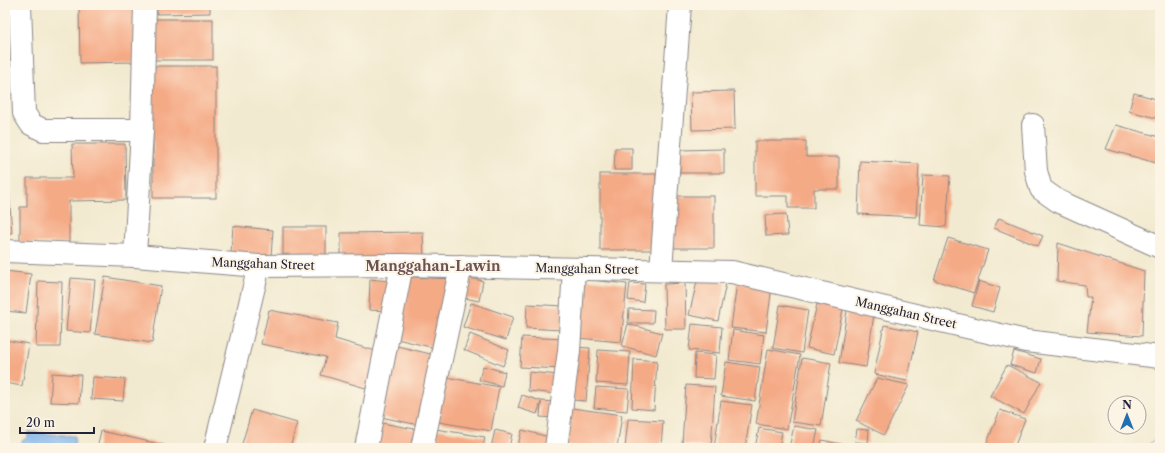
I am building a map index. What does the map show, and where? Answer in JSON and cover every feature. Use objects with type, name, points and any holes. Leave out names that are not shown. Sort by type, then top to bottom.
[{"type":"street","points":[[20,5],[24,113],[31,124],[43,130],[142,130]]},
{"type":"street","points":[[135,256],[142,130],[145,5]]},
{"type":"street","points":[[661,270],[680,5]]},
{"type":"street","points":[[1033,125],[1036,171],[1041,190],[1058,201],[1160,247]]},
{"type":"street","name":"Manggahan Street","points":[[5,251],[135,256],[259,266],[402,265],[732,272],[1026,341],[1160,357]]},
{"type":"street","points":[[366,448],[402,265]]},
{"type":"street","points":[[215,448],[259,266]]},
{"type":"street","points":[[422,448],[462,266]]},
{"type":"street","points":[[556,448],[569,351],[574,269]]},
{"type":"lane","points":[[1157,448],[1160,445]]},
{"type":"water","points":[[28,432],[75,436],[74,448],[22,448],[22,441],[28,437]]},
{"type":"building","points":[[79,5],[134,5],[134,62],[80,63]]},
{"type":"building","points":[[157,5],[210,5],[210,13],[157,14]]},
{"type":"building","points":[[150,19],[213,19],[213,60],[150,60]]},
{"type":"building","points":[[153,66],[216,66],[216,198],[153,198]]},
{"type":"building","points":[[734,91],[735,129],[692,130],[691,92]]},
{"type":"building","points":[[1134,93],[1160,100],[1160,119],[1129,111]]},
{"type":"building","points":[[1116,125],[1160,137],[1160,164],[1106,149]]},
{"type":"building","points":[[755,141],[806,141],[806,157],[839,157],[839,189],[814,189],[814,208],[788,208],[788,196],[755,196]]},
{"type":"building","points":[[72,144],[125,144],[126,200],[69,201],[69,243],[20,243],[20,207],[27,207],[27,178],[73,178]]},
{"type":"building","points":[[615,148],[632,148],[632,170],[614,170]]},
{"type":"building","points":[[724,149],[724,173],[680,173],[680,150]]},
{"type":"building","points":[[860,161],[919,164],[916,217],[858,214]]},
{"type":"building","points":[[5,164],[7,164],[12,233],[5,233]]},
{"type":"building","points":[[600,174],[656,174],[656,250],[600,250]]},
{"type":"building","points":[[923,175],[950,176],[946,227],[920,225]]},
{"type":"building","points":[[674,196],[714,196],[714,248],[674,248]]},
{"type":"building","points":[[786,214],[788,235],[766,236],[765,215]]},
{"type":"building","points":[[999,218],[1043,236],[1038,246],[994,228]]},
{"type":"building","points":[[233,226],[273,230],[271,256],[231,253]]},
{"type":"building","points":[[283,227],[326,227],[326,255],[283,255]]},
{"type":"building","points":[[423,232],[424,259],[341,260],[341,233]]},
{"type":"building","points":[[948,238],[988,250],[974,293],[934,280]]},
{"type":"building","points":[[1058,243],[1144,271],[1142,336],[1087,332],[1091,297],[1086,297],[1085,285],[1057,281]]},
{"type":"building","points":[[5,271],[31,274],[26,313],[5,311]]},
{"type":"building","points":[[105,277],[161,286],[152,343],[95,334]]},
{"type":"building","points":[[411,277],[452,279],[439,349],[397,339]]},
{"type":"building","points":[[698,277],[726,283],[718,321],[689,315]]},
{"type":"building","points":[[71,278],[95,280],[90,333],[66,331]]},
{"type":"building","points":[[469,278],[483,281],[479,301],[465,298]]},
{"type":"building","points":[[370,279],[389,281],[388,311],[369,310]]},
{"type":"building","points":[[583,279],[627,284],[621,342],[577,338]]},
{"type":"building","points":[[38,281],[62,282],[60,347],[36,347]]},
{"type":"building","points":[[979,281],[1000,288],[993,312],[972,306]]},
{"type":"building","points":[[737,282],[772,286],[766,332],[731,328]]},
{"type":"building","points":[[630,283],[645,284],[643,302],[628,300]]},
{"type":"building","points":[[685,283],[686,329],[665,329],[664,284]]},
{"type":"building","points":[[471,303],[513,317],[506,340],[463,327]]},
{"type":"building","points":[[527,304],[563,306],[561,330],[526,328]]},
{"type":"building","points":[[817,304],[843,309],[834,354],[807,348]]},
{"type":"building","points":[[848,304],[875,308],[866,367],[839,363]]},
{"type":"building","points":[[780,305],[808,310],[802,353],[773,348]]},
{"type":"building","points":[[629,309],[654,310],[653,323],[628,323]]},
{"type":"building","points":[[269,310],[338,323],[335,339],[379,352],[369,389],[321,375],[326,357],[261,344]]},
{"type":"building","points":[[628,324],[662,333],[656,355],[622,346]]},
{"type":"building","points":[[692,324],[722,327],[720,353],[689,350]]},
{"type":"building","points":[[884,325],[918,332],[907,381],[874,374]]},
{"type":"building","points":[[733,330],[764,335],[760,364],[729,360]]},
{"type":"building","points":[[470,334],[509,350],[503,366],[464,350]]},
{"type":"building","points":[[522,337],[564,339],[563,369],[520,367]]},
{"type":"building","points":[[5,340],[29,344],[22,386],[5,383]]},
{"type":"building","points":[[397,346],[439,356],[423,426],[381,417]]},
{"type":"building","points":[[575,347],[590,348],[586,401],[572,400]]},
{"type":"building","points":[[768,349],[800,355],[787,429],[756,424]]},
{"type":"building","points":[[598,350],[630,352],[628,385],[596,383]]},
{"type":"building","points":[[1014,351],[1041,359],[1037,373],[1010,365]]},
{"type":"building","points":[[695,353],[716,355],[714,379],[694,378]]},
{"type":"building","points":[[802,358],[831,363],[821,426],[792,422]]},
{"type":"building","points":[[634,359],[657,361],[654,410],[632,408]]},
{"type":"building","points":[[726,362],[760,367],[755,401],[721,396]]},
{"type":"building","points":[[1007,365],[1041,382],[1024,414],[990,396]]},
{"type":"building","points":[[483,366],[505,372],[502,386],[479,380]]},
{"type":"building","points":[[529,372],[559,375],[557,394],[528,391]]},
{"type":"building","points":[[52,373],[81,375],[79,403],[50,402]]},
{"type":"building","points":[[441,376],[499,387],[491,431],[433,421]]},
{"type":"building","points":[[93,377],[125,379],[123,401],[91,399]]},
{"type":"building","points":[[877,378],[909,385],[884,435],[856,421]]},
{"type":"building","points":[[686,385],[715,387],[711,447],[682,444]]},
{"type":"building","points":[[596,387],[629,389],[627,411],[594,408]]},
{"type":"building","points":[[522,395],[541,401],[557,402],[555,418],[540,417],[541,402],[537,414],[518,408]]},
{"type":"building","points":[[721,401],[752,405],[745,448],[714,448]]},
{"type":"building","points":[[572,408],[622,415],[617,448],[584,448],[566,445]]},
{"type":"building","points":[[252,410],[297,423],[290,448],[241,447]]},
{"type":"building","points":[[1000,410],[1025,419],[1014,448],[985,448]]},
{"type":"building","points":[[628,419],[663,421],[661,448],[625,448]]},
{"type":"building","points":[[382,423],[420,430],[417,448],[377,448]]},
{"type":"building","points":[[794,426],[818,430],[814,448],[789,448]]},
{"type":"building","points":[[429,428],[485,437],[483,448],[425,448]]},
{"type":"building","points":[[759,428],[782,432],[779,448],[755,448]]},
{"type":"building","points":[[857,429],[869,430],[868,443],[855,442]]},
{"type":"building","points":[[495,430],[512,434],[509,448],[491,448]]},
{"type":"building","points":[[522,430],[553,438],[551,448],[517,448]]},
{"type":"building","points":[[101,431],[173,447],[173,448],[97,448]]},
{"type":"building","points":[[822,440],[854,447],[854,448],[820,448]]},
{"type":"district","name":"Manggahan-Lawin","points":[[433,266]]}]
